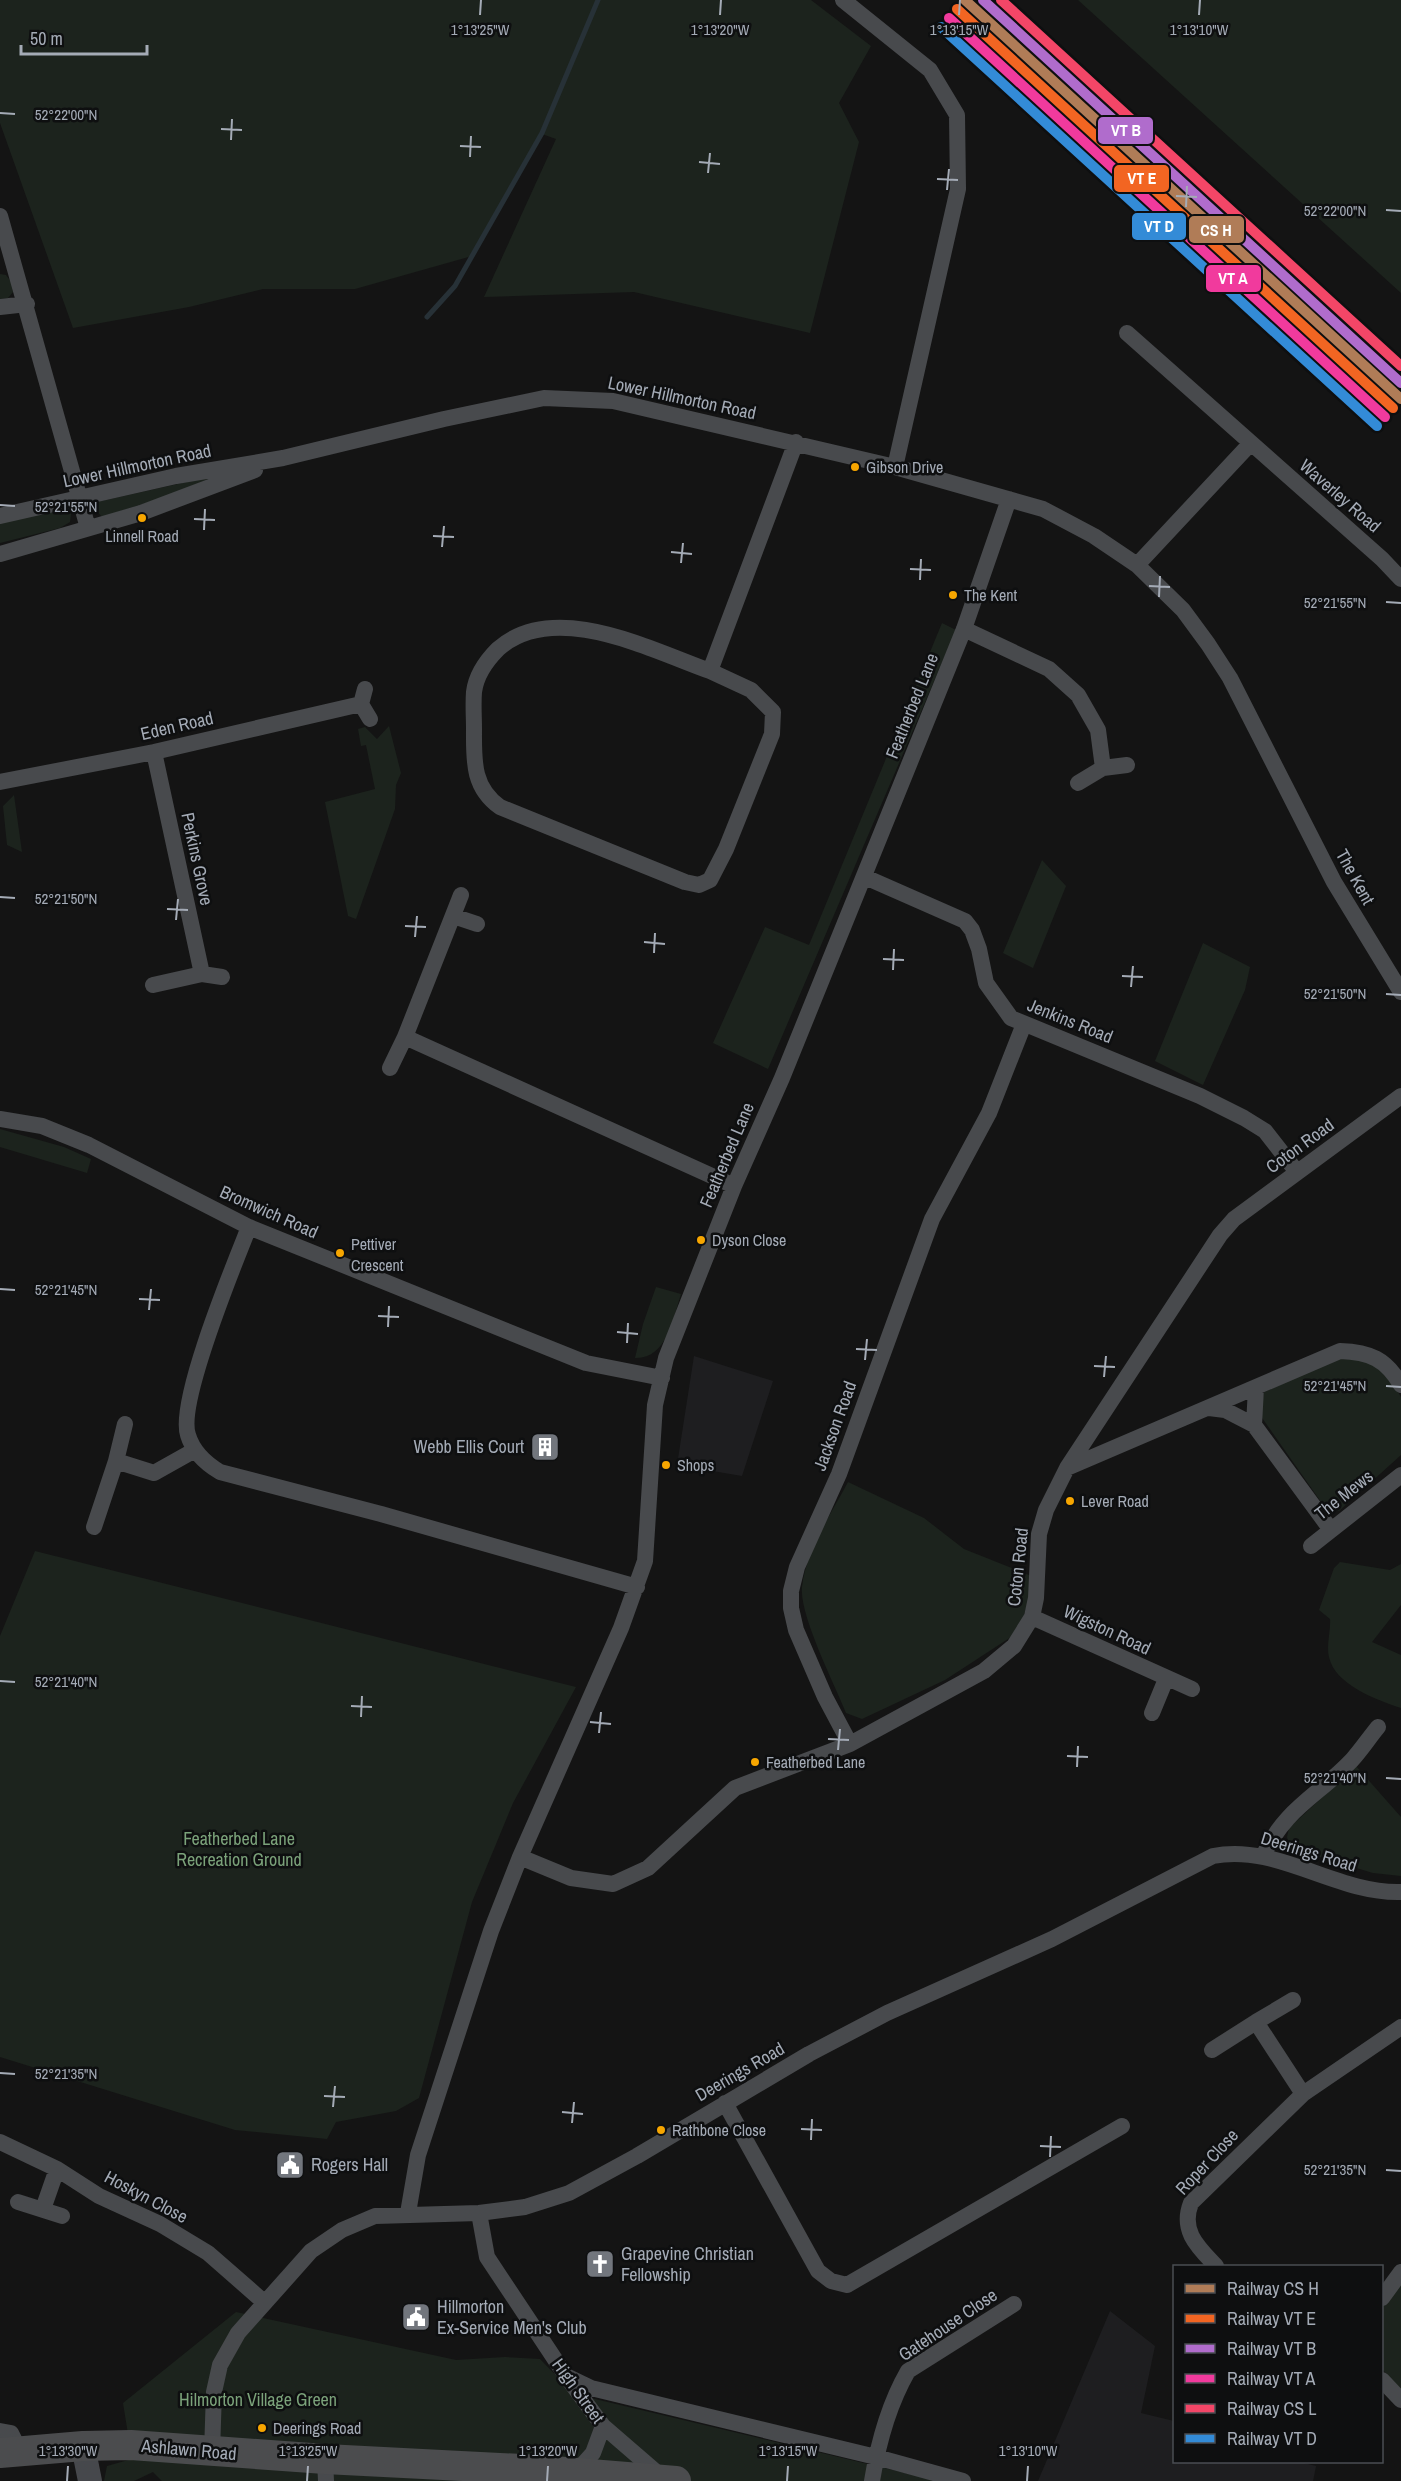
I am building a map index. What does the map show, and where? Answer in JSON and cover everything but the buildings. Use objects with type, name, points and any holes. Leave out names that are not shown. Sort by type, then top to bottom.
[{"type":"highway","name":"Ashlawn Road","points":[[7,2445],[131,2445],[212,2452],[325,2470],[490,2474],[576,2472],[670,2480]]},
{"type":"street","points":[[843,0],[930,70],[957,114],[958,189],[895,467]]},
{"type":"street","points":[[0,216],[18,272],[88,528]]},
{"type":"street","points":[[0,269],[18,272]]},
{"type":"street","points":[[0,307],[27,304]]},
{"type":"street","name":"Waverley Road","points":[[1127,333],[1382,559],[1401,579]]},
{"type":"street","name":"Lower Hillmorton Road","points":[[0,516],[176,476],[284,458],[444,419],[544,398],[613,401],[895,467]]},
{"type":"street","points":[[710,671],[796,442]]},
{"type":"street","points":[[1137,565],[1251,443]]},
{"type":"street","name":"Lower Hillmorton Road","points":[[0,554],[183,498],[284,458]]},
{"type":"street","name":"The Kent","points":[[895,467],[1043,509],[1094,536],[1137,565],[1182,610],[1230,678],[1334,882],[1401,992]]},
{"type":"street","name":"Featherbed Lane","points":[[408,2213],[418,2155],[491,1931],[520,1857],[637,1587],[645,1561],[649,1534],[655,1405],[666,1358],[734,1186],[782,1078],[865,877],[964,629],[1009,499]]},
{"type":"street","points":[[574,627],[604,634],[710,671],[751,690],[772,712],[772,734],[726,849],[710,880],[699,885],[685,882],[511,811],[488,798],[480,785],[474,769],[474,691],[481,672],[491,656],[506,642],[546,628],[574,627]]},
{"type":"street","points":[[964,629],[1049,669],[1078,695],[1098,730],[1103,768]]},
{"type":"street","name":"Eden Road","points":[[0,782],[154,752],[365,704]]},
{"type":"street","name":"Perkins Grove","points":[[154,752],[202,974]]},
{"type":"street","points":[[1078,783],[1103,768],[1127,765]]},
{"type":"street","name":"Jenkins Road","points":[[865,877],[964,921],[972,930],[979,949],[986,983],[1011,1018],[1200,1096],[1244,1118],[1265,1131],[1298,1172]]},
{"type":"street","points":[[390,1068],[405,1037],[461,895]]},
{"type":"street","points":[[453,916],[477,924]]},
{"type":"street","points":[[153,985],[202,974],[222,977]]},
{"type":"street","name":"Jackson Road","points":[[850,1744],[825,1697],[796,1630],[791,1608],[793,1583],[797,1567],[839,1474],[933,1219],[989,1113],[1024,1024]]},
{"type":"street","points":[[405,1037],[734,1186]]},
{"type":"street","name":"Coton Road","points":[[520,1857],[571,1878],[613,1884],[648,1868],[735,1788],[850,1744],[984,1671],[1014,1646],[1032,1617],[1036,1598],[1040,1534],[1046,1510],[1066,1468],[1220,1235],[1234,1219],[1401,1096]]},
{"type":"street","name":"Bromwich Road","points":[[0,1119],[42,1126],[89,1145],[249,1227],[586,1363],[662,1378]]},
{"type":"street","points":[[249,1227],[192,1385],[186,1418],[187,1434],[205,1463],[220,1472],[637,1587]]},
{"type":"street","points":[[1066,1468],[1256,1389],[1340,1351],[1367,1354],[1381,1359],[1392,1370],[1401,1385]]},
{"type":"street","points":[[1254,1425],[1256,1389]]},
{"type":"street","points":[[1209,1408],[1225,1410],[1254,1425],[1331,1530]]},
{"type":"street","points":[[94,1527],[116,1461],[125,1424]]},
{"type":"street","points":[[116,1461],[154,1473],[195,1450]]},
{"type":"street","name":"The Mews","points":[[1311,1546],[1401,1475]]},
{"type":"street","name":"Wigston Road","points":[[1032,1617],[1192,1689]]},
{"type":"street","points":[[1152,1713],[1166,1679]]},
{"type":"street","points":[[1263,1856],[1274,1832],[1351,1761],[1378,1727]]},
{"type":"street","name":"Deerings Road","points":[[212,2452],[214,2392],[220,2366],[237,2333],[311,2251],[342,2230],[375,2216],[408,2213],[479,2213],[525,2207],[569,2193],[887,2013],[1052,1939],[1213,1856],[1233,1852],[1263,1856],[1369,1890],[1401,1892]]},
{"type":"street","points":[[1212,2050],[1293,2000]]},
{"type":"street","points":[[1256,2022],[1303,2094]]},
{"type":"street","name":"Roper Close","points":[[1215,2265],[1193,2241],[1188,2229],[1187,2212],[1191,2203],[1303,2094],[1401,2027]]},
{"type":"street","points":[[725,2103],[818,2271],[831,2281],[847,2285],[1122,2126]]},
{"type":"street","name":"Hoskyn Close","points":[[0,2142],[57,2169],[99,2196],[160,2224],[207,2253],[264,2302]]},
{"type":"street","points":[[44,2209],[57,2169]]},
{"type":"street","points":[[18,2202],[62,2216]]},
{"type":"street","name":"High Street","points":[[479,2213],[487,2257],[566,2376],[603,2426],[670,2480]]},
{"type":"street","points":[[1383,2297],[1401,2272]]},
{"type":"street","name":"Gatehouse Close","points":[[872,2481],[876,2457],[900,2386],[908,2371],[1014,2304]]},
{"type":"street","points":[[566,2376],[591,2388],[876,2457],[963,2481]]},
{"type":"street","points":[[1383,2381],[1401,2400]]},
{"type":"street","points":[[576,2472],[593,2453],[603,2426]]},
{"type":"street","points":[[83,2446],[90,2481]]},
{"type":"shaded area","points":[[694,1356],[773,1381],[742,1476],[677,1465]]},
{"type":"shaded area","points":[[1110,2311],[1155,2346],[1141,2413],[1173,2421],[1173,2463],[1304,2463],[1316,2466],[1313,2481],[1038,2481]]},
{"type":"green space","points":[[0,0],[811,0],[871,46],[839,103],[859,142],[810,333],[634,292],[484,297],[556,139],[542,134],[472,256],[355,289],[263,289],[189,307],[73,328],[0,123]]},
{"type":"green space","points":[[1078,0],[1401,0],[1401,293]]},
{"type":"green space","points":[[0,274],[6,275],[12,283],[13,292],[8,298],[0,299]]},
{"type":"green space","points":[[218,475],[168,496],[102,517],[95,509],[97,502]]},
{"type":"green space","points":[[64,508],[71,514],[70,522],[60,528],[0,543],[0,523]]},
{"type":"green space","points":[[942,623],[956,630],[768,1069],[713,1043],[765,927],[809,945]]},
{"type":"green space","points":[[389,726],[401,773],[396,785],[395,809],[356,919],[348,916],[325,802],[375,789],[366,745],[361,746],[358,729],[365,727],[377,739]]},
{"type":"green space","points":[[14,795],[22,852],[7,845],[3,806]]},
{"type":"green space","points":[[1042,860],[1066,886],[1033,968],[1003,953]]},
{"type":"green space","points":[[1203,943],[1250,967],[1245,990],[1203,1085],[1155,1061]]},
{"type":"green space","points":[[0,1129],[64,1147],[91,1159],[87,1173],[0,1147]]},
{"type":"green space","points":[[656,1287],[681,1294],[662,1345],[646,1357],[635,1358],[643,1324]]},
{"type":"green space","points":[[1344,1356],[1381,1364],[1401,1397],[1401,1455],[1339,1511],[1326,1509],[1260,1415],[1264,1392]]},
{"type":"green space","points":[[848,1482],[924,1518],[964,1549],[1029,1575],[1032,1591],[1024,1615],[1011,1637],[945,1680],[862,1719],[846,1713],[806,1615],[802,1587],[808,1559]]},
{"type":"green space","name":"Featherbed Lane Recreation Ground","points":[[35,1551],[576,1687],[513,1803],[472,1902],[419,2098],[396,2111],[336,2122],[327,2139],[235,2130],[0,2057],[0,1636]]},
{"type":"green space","points":[[1340,1562],[1390,1570],[1401,1564],[1401,1605],[1372,1642],[1401,1655],[1401,1708],[1358,1690],[1339,1676],[1333,1667],[1328,1653],[1330,1619],[1319,1610],[1334,1568]]},
{"type":"green space","points":[[1356,1766],[1401,1817],[1401,1876],[1373,1873],[1290,1848],[1287,1837],[1289,1828]]},
{"type":"green space","points":[[1401,2280],[1401,2390],[1383,2370],[1383,2307]]},
{"type":"green space","name":"Hilmorton Village Green","points":[[236,2312],[456,2360],[505,2357],[540,2359],[574,2394],[939,2481],[162,2481],[153,2472],[134,2481],[104,2481],[107,2466],[132,2459],[123,2403]]},
{"type":"waterway","points":[[427,317],[455,286],[542,133],[598,0]]},
{"type":"transit line","points":[[965,0],[1401,399]]},
{"type":"transit line","points":[[983,0],[1401,383]]},
{"type":"transit line","points":[[1001,0],[1401,366]]},
{"type":"transit line","points":[[957,9],[1393,408]]},
{"type":"transit line","points":[[949,18],[1385,417]]},
{"type":"transit line","points":[[941,27],[1377,426]]},
{"type":"place","name":"Gibson Drive","points":[[855,467]]},
{"type":"place","name":"Linnell Road","points":[[142,518]]},
{"type":"place","name":"The Kent","points":[[953,595]]},
{"type":"place","name":"Dyson Close","points":[[701,1240]]},
{"type":"place","name":"Pettiver Crescent","points":[[340,1253]]},
{"type":"place","name":"Webb Ellis Court","points":[[545,1447]]},
{"type":"place","name":"Shops","points":[[666,1465]]},
{"type":"place","name":"Lever Road","points":[[1070,1501]]},
{"type":"place","name":"Featherbed Lane","points":[[755,1762]]},
{"type":"place","name":"Rathbone Close","points":[[661,2130]]},
{"type":"place","name":"Rogers Hall","points":[[290,2165]]},
{"type":"place","name":"Grapevine Christian Fellowship","points":[[600,2264]]},
{"type":"place","name":"Hillmorton Ex-Service Men's Club","points":[[416,2317]]},
{"type":"place","name":"Deerings Road","points":[[262,2428]]}]
